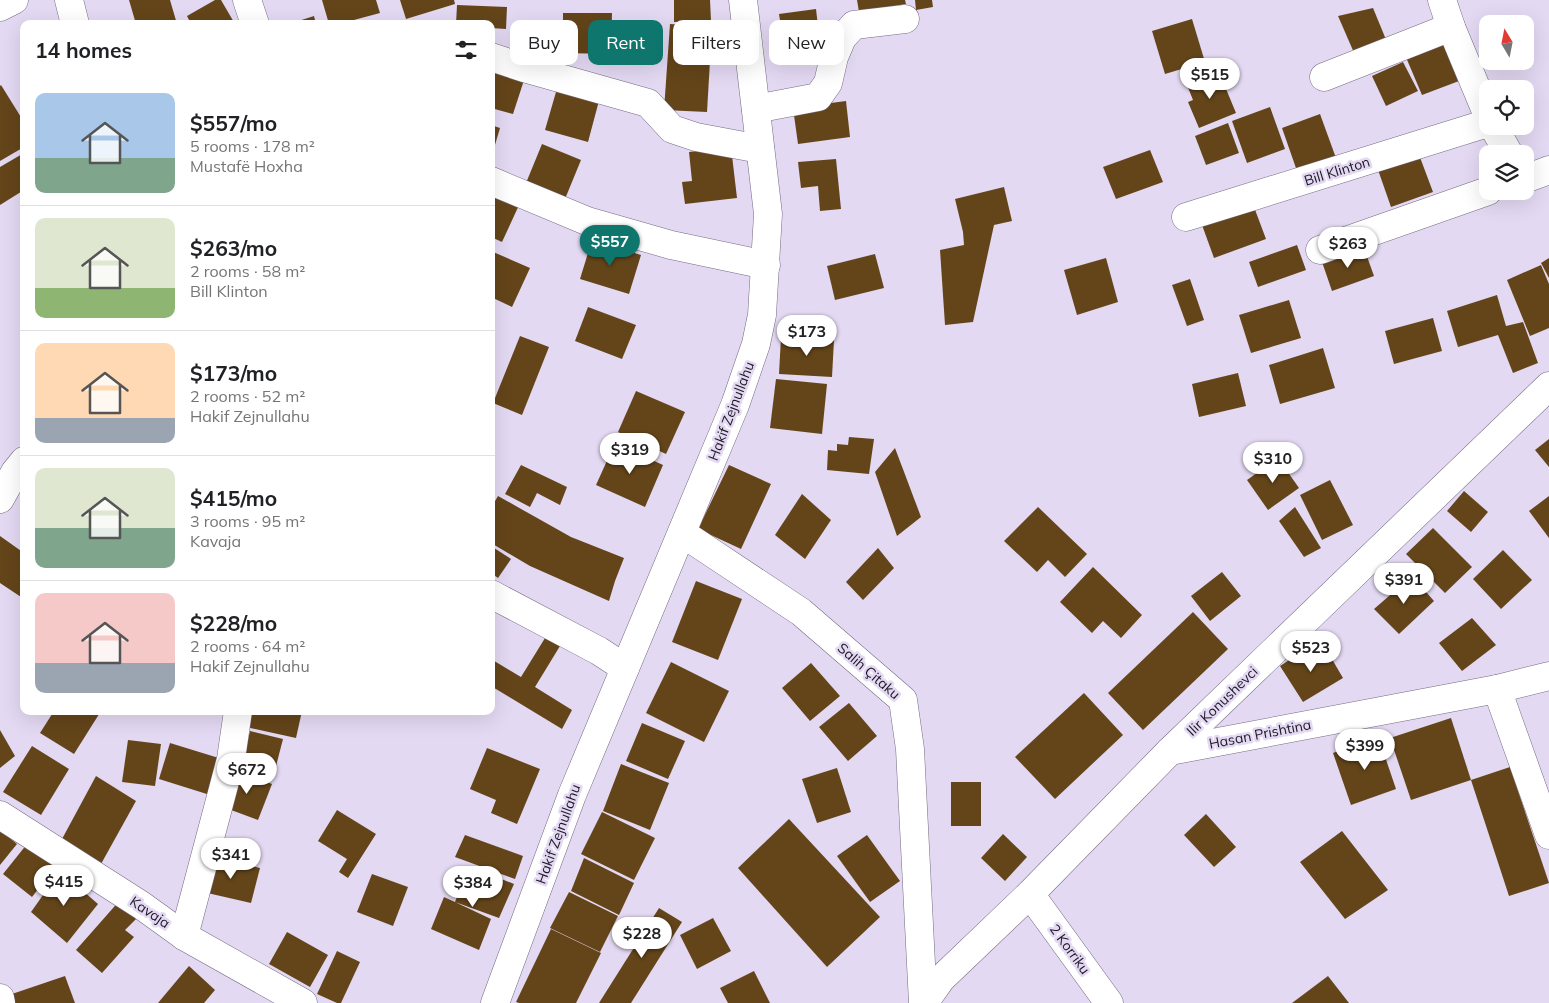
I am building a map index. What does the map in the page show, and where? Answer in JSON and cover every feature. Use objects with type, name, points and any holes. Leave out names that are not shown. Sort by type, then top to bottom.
[{"type":"street","points":[[0,7],[14,0]]},
{"type":"street","points":[[69,0],[74,20]]},
{"type":"street","points":[[247,0],[254,20]]},
{"type":"street","name":"Hakif Zejnullahu","points":[[495,1003],[572,795],[682,533],[746,376],[756,344],[762,315],[768,214],[743,0]]},
{"type":"street","points":[[1442,0],[1479,94]]},
{"type":"street","points":[[756,109],[818,97],[828,83],[842,38],[854,25],[905,19]]},
{"type":"street","points":[[1324,78],[1451,27]]},
{"type":"street","points":[[495,58],[648,103],[672,129],[760,149]]},
{"type":"street","name":"Bill Klinton","points":[[1186,217],[1479,126]]},
{"type":"street","points":[[495,183],[587,222],[671,245],[766,265]]},
{"type":"street","points":[[1320,250],[1479,194]]},
{"type":"street","name":"Ilir Konushevci","points":[[923,994],[1030,894],[1170,751],[1549,386]]},
{"type":"street","points":[[0,499],[20,466]]},
{"type":"street","name":"Salih Çitaku","points":[[682,533],[802,612],[903,700],[910,749],[923,994]]},
{"type":"street","points":[[495,596],[599,651],[625,668]]},
{"type":"street","name":"Hasan Prishtina","points":[[1170,751],[1497,689],[1549,676]]},
{"type":"street","points":[[1497,689],[1549,835]]},
{"type":"street","points":[[184,936],[231,760],[237,715]]},
{"type":"street","name":"Kavaja","points":[[0,815],[141,905],[184,936],[303,1003]]},
{"type":"street","name":"2 Korriku","points":[[1030,894],[1109,1003]]},
{"type":"street","points":[[0,998],[1,1003]]},
{"type":"building","points":[[129,0],[170,0],[176,20],[135,20]]},
{"type":"building","points":[[215,0],[221,0],[233,20],[189,20],[187,16]]},
{"type":"building","points":[[322,0],[376,0],[380,13],[354,20],[328,20]]},
{"type":"building","points":[[400,0],[454,0],[455,4],[406,19]]},
{"type":"building","points":[[674,0],[710,0],[711,20],[674,20]]},
{"type":"building","points":[[857,0],[905,0],[906,4],[859,12]]},
{"type":"building","points":[[915,0],[932,0],[933,7],[916,10]]},
{"type":"building","points":[[457,5],[507,7],[506,29],[495,28],[495,20],[456,20]]},
{"type":"building","points":[[1373,8],[1387,42],[1355,55],[1338,16]]},
{"type":"building","points":[[816,9],[817,20],[780,20],[779,14]]},
{"type":"building","points":[[563,13],[612,13],[612,20],[588,20],[588,54],[578,53],[578,20],[563,20]]},
{"type":"building","points":[[314,16],[315,20],[301,20]]},
{"type":"building","points":[[1192,19],[1205,62],[1165,74],[1152,31]]},
{"type":"building","points":[[670,24],[673,24],[673,65],[710,65],[707,112],[664,110]]},
{"type":"building","points":[[1442,41],[1459,81],[1422,95],[1405,55]]},
{"type":"building","points":[[1403,62],[1418,91],[1386,106],[1372,76]]},
{"type":"building","points":[[495,64],[526,74],[513,114],[495,109]]},
{"type":"building","points":[[1219,72],[1236,113],[1199,128],[1188,102],[1193,100],[1187,85]]},
{"type":"building","points":[[558,85],[600,97],[588,142],[545,130]]},
{"type":"building","points":[[0,86],[20,116],[20,149],[0,161]]},
{"type":"building","points":[[846,101],[850,137],[798,144],[793,108]]},
{"type":"building","points":[[1270,107],[1285,149],[1247,163],[1232,121]]},
{"type":"building","points":[[1320,114],[1336,158],[1297,171],[1282,128]]},
{"type":"building","points":[[1228,123],[1239,153],[1206,165],[1195,136]]},
{"type":"building","points":[[495,126],[500,128],[495,145]]},
{"type":"building","points":[[542,144],[581,160],[565,199],[526,183]]},
{"type":"building","points":[[731,147],[737,198],[685,204],[682,182],[692,181],[689,152]]},
{"type":"building","points":[[1150,150],[1163,182],[1116,199],[1103,167]]},
{"type":"building","points":[[1418,152],[1433,192],[1391,207],[1377,167]]},
{"type":"building","points":[[20,155],[20,192],[0,205],[0,167]]},
{"type":"building","points":[[836,159],[841,209],[820,211],[818,186],[801,188],[798,162]]},
{"type":"building","points":[[1004,187],[1012,221],[994,225],[973,322],[945,325],[940,250],[964,245],[963,232],[955,199]]},
{"type":"building","points":[[495,192],[520,203],[502,242],[495,239]]},
{"type":"building","points":[[1254,207],[1266,239],[1214,258],[1202,225]]},
{"type":"building","points":[[592,240],[641,255],[629,294],[580,279]]},
{"type":"building","points":[[1297,245],[1306,270],[1258,287],[1249,262]]},
{"type":"building","points":[[1364,248],[1374,276],[1332,291],[1322,262]]},
{"type":"building","points":[[495,253],[530,268],[512,307],[495,299]]},
{"type":"building","points":[[875,254],[884,288],[835,300],[827,266]]},
{"type":"building","points":[[1106,258],[1118,302],[1077,315],[1064,270]]},
{"type":"building","points":[[1549,258],[1549,278],[1541,263]]},
{"type":"building","points":[[1541,265],[1549,284],[1549,328],[1530,336],[1507,280]]},
{"type":"building","points":[[1190,279],[1204,320],[1187,326],[1172,285]]},
{"type":"building","points":[[1497,295],[1506,326],[1523,322],[1538,363],[1513,373],[1498,335],[1458,347],[1447,311]]},
{"type":"building","points":[[1289,300],[1301,338],[1251,353],[1239,315]]},
{"type":"building","points":[[588,307],[636,325],[622,359],[575,341]]},
{"type":"building","points":[[1433,318],[1442,351],[1394,364],[1385,331]]},
{"type":"building","points":[[520,336],[549,347],[522,415],[495,404],[495,398]]},
{"type":"building","points":[[781,337],[834,340],[832,377],[779,374]]},
{"type":"building","points":[[1323,348],[1335,388],[1280,404],[1269,365]]},
{"type":"building","points":[[1238,373],[1246,406],[1199,417],[1192,384]]},
{"type":"building","points":[[776,379],[827,384],[822,434],[770,428]]},
{"type":"building","points":[[636,391],[685,412],[666,454],[618,432]]},
{"type":"building","points":[[849,437],[874,439],[869,474],[827,470],[828,450],[837,451],[837,444],[848,445]]},
{"type":"building","points":[[1549,439],[1549,467],[1535,450]]},
{"type":"building","points":[[615,443],[663,465],[645,507],[596,485]]},
{"type":"building","points":[[895,448],[921,517],[897,536],[875,472]]},
{"type":"building","points":[[1278,458],[1299,488],[1268,510],[1247,480]]},
{"type":"building","points":[[521,465],[567,487],[560,505],[537,493],[530,507],[505,494]]},
{"type":"building","points":[[729,465],[771,484],[741,549],[698,529]]},
{"type":"building","points":[[1330,480],[1353,525],[1322,540],[1300,495]]},
{"type":"building","points":[[1464,491],[1488,512],[1471,532],[1447,511]]},
{"type":"building","points":[[802,494],[831,520],[805,559],[775,535]]},
{"type":"building","points":[[498,496],[571,537],[624,558],[609,601],[530,566],[495,545],[495,501]]},
{"type":"building","points":[[1549,496],[1549,538],[1529,511]]},
{"type":"building","points":[[1038,507],[1087,554],[1065,577],[1048,560],[1037,572],[1004,541]]},
{"type":"building","points":[[1295,507],[1321,548],[1304,557],[1279,521]]},
{"type":"building","points":[[1433,528],[1472,567],[1445,593],[1406,554]]},
{"type":"building","points":[[0,536],[20,550],[20,596],[0,583]]},
{"type":"building","points":[[878,548],[894,568],[863,600],[846,582]]},
{"type":"building","points":[[495,549],[511,559],[498,578],[495,576]]},
{"type":"building","points":[[1503,550],[1532,580],[1501,609],[1473,579]]},
{"type":"building","points":[[1093,567],[1142,615],[1121,638],[1103,621],[1092,633],[1060,602]]},
{"type":"building","points":[[1222,572],[1241,596],[1210,621],[1191,596]]},
{"type":"building","points":[[1412,576],[1434,601],[1399,634],[1374,609]]},
{"type":"building","points":[[696,581],[742,599],[718,660],[672,642]]},
{"type":"building","points":[[1193,612],[1228,649],[1143,730],[1108,693]]},
{"type":"building","points":[[1472,618],[1496,645],[1462,671],[1439,643]]},
{"type":"building","points":[[545,638],[560,646],[535,687],[572,710],[562,729],[495,688],[495,661],[521,677]]},
{"type":"building","points":[[1314,644],[1319,659],[1329,654],[1343,678],[1303,702],[1280,666]]},
{"type":"building","points":[[671,662],[729,691],[704,742],[646,713]]},
{"type":"building","points":[[811,663],[840,696],[810,721],[782,688]]},
{"type":"building","points":[[1084,693],[1123,735],[1055,799],[1015,757]]},
{"type":"building","points":[[849,703],[877,736],[848,761],[819,727]]},
{"type":"building","points":[[51,715],[98,715],[74,754],[40,733]]},
{"type":"building","points":[[248,715],[301,715],[296,738],[246,727]]},
{"type":"building","points":[[1451,718],[1471,780],[1411,800],[1390,738]]},
{"type":"building","points":[[642,723],[685,741],[668,779],[626,761]]},
{"type":"building","points":[[0,730],[15,756],[0,768]]},
{"type":"building","points":[[250,731],[283,739],[274,774],[242,766]]},
{"type":"building","points":[[1378,736],[1396,789],[1351,805],[1333,753]]},
{"type":"building","points":[[128,740],[161,744],[155,786],[122,782]]},
{"type":"building","points":[[170,743],[222,759],[210,795],[159,779]]},
{"type":"building","points":[[32,746],[69,769],[41,815],[3,792]]},
{"type":"building","points":[[487,748],[540,769],[517,824],[491,813],[496,800],[470,789]]},
{"type":"building","points":[[621,764],[669,783],[650,830],[603,811]]},
{"type":"building","points":[[1510,767],[1549,883],[1509,896],[1471,780]]},
{"type":"building","points":[[837,768],[851,812],[817,823],[802,779]]},
{"type":"building","points":[[236,771],[272,784],[258,820],[223,807]]},
{"type":"building","points":[[96,776],[136,801],[101,864],[62,839]]},
{"type":"building","points":[[951,782],[981,782],[981,826],[951,826]]},
{"type":"building","points":[[337,810],[376,834],[348,878],[339,872],[347,859],[318,841]]},
{"type":"building","points":[[602,812],[655,838],[634,880],[581,854]]},
{"type":"building","points":[[1206,814],[1236,847],[1214,867],[1184,835]]},
{"type":"building","points":[[789,819],[880,917],[827,967],[738,868]]},
{"type":"building","points":[[0,830],[17,844],[0,865]]},
{"type":"building","points":[[1342,831],[1388,890],[1345,919],[1300,862]]},
{"type":"building","points":[[1003,834],[1027,857],[1005,881],[981,858]]},
{"type":"building","points":[[465,835],[523,856],[515,879],[455,857]]},
{"type":"building","points":[[867,835],[900,881],[870,902],[837,856]]},
{"type":"building","points":[[27,844],[56,866],[32,897],[3,874]]},
{"type":"building","points":[[211,856],[260,868],[251,903],[203,892]]},
{"type":"building","points":[[584,858],[634,883],[619,915],[571,891]]},
{"type":"building","points":[[469,866],[514,884],[499,918],[455,902]]},
{"type":"building","points":[[60,871],[98,904],[67,943],[31,912]]},
{"type":"building","points":[[372,874],[408,887],[393,926],[357,912]]},
{"type":"building","points":[[569,892],[618,916],[600,952],[550,928]]},
{"type":"building","points":[[444,897],[491,919],[479,950],[431,929]]},
{"type":"building","points":[[121,899],[139,916],[125,930],[134,937],[102,973],[76,950]]},
{"type":"building","points":[[659,908],[682,922],[631,1003],[599,1003]]},
{"type":"building","points":[[713,918],[731,951],[697,969],[680,935]]},
{"type":"building","points":[[551,929],[601,953],[576,1003],[516,1002]]},
{"type":"building","points":[[287,932],[328,955],[310,987],[269,964]]},
{"type":"building","points":[[337,951],[360,962],[341,1003],[317,994]]},
{"type":"building","points":[[189,966],[215,990],[204,1003],[158,1003]]},
{"type":"building","points":[[754,971],[770,1003],[728,1003],[720,988]]},
{"type":"building","points":[[65,976],[75,1003],[12,1003],[9,995]]},
{"type":"building","points":[[1328,976],[1349,1003],[1292,1003]]}]
